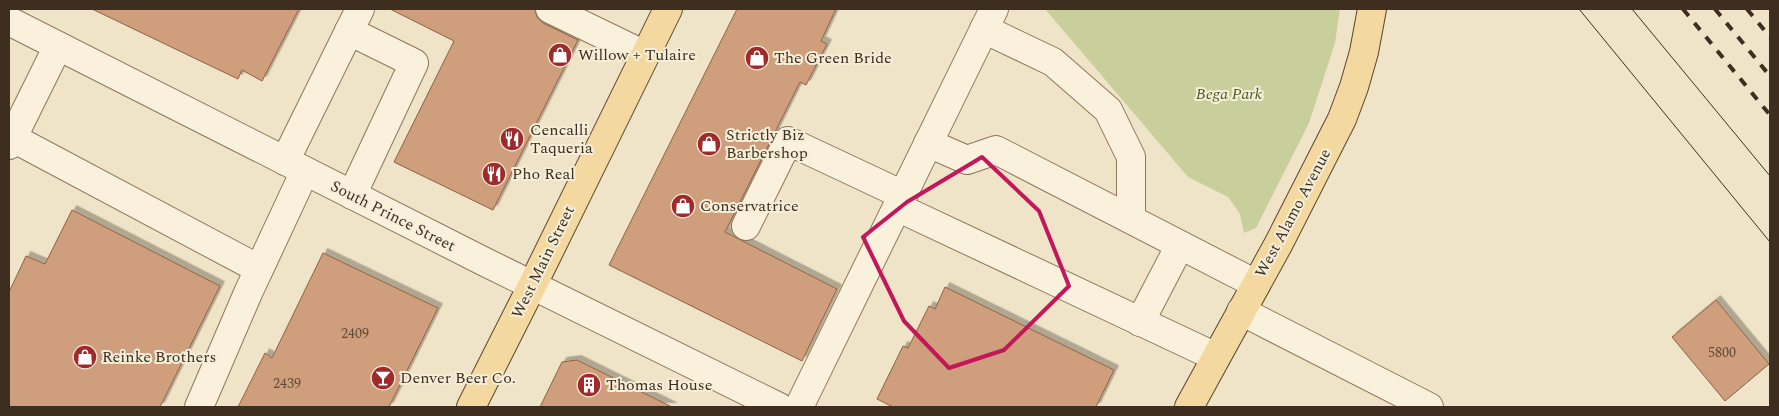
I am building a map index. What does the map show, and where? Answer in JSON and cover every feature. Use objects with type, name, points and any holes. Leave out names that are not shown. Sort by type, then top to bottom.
[{"type":"main road","name":"West Main Street","points":[[471,407],[668,9]]},
{"type":"main road","name":"West Alamo Avenue","points":[[1189,407],[1342,119],[1364,52],[1372,9]]},
{"type":"street","points":[[550,9],[645,55]]},
{"type":"street","points":[[799,407],[989,19],[1053,62],[1108,110],[1131,158],[1131,219]]},
{"type":"street","points":[[199,407],[259,268],[295,166],[354,20],[414,63],[352,195]]},
{"type":"street","name":"South Prince Street","points":[[9,21],[532,286],[779,407]]},
{"type":"street","points":[[58,46],[10,140],[259,268]]},
{"type":"street","points":[[746,226],[788,141],[900,201],[1140,322],[1216,357]]},
{"type":"street","points":[[928,143],[967,160],[996,150],[1256,284]]},
{"type":"street","points":[[1140,322],[1180,245]]},
{"type":"street","points":[[1241,311],[1429,407]]},
{"type":"highlighted area","points":[[982,157],[1039,211],[1069,286],[1004,350],[949,368],[904,321],[863,237],[907,202]]},
{"type":"green space","name":"Bega Park","points":[[1045,9],[1340,9],[1335,43],[1309,123],[1256,228],[1244,233],[1240,214],[1228,197],[1188,177]]},
{"type":"building","points":[[92,9],[299,9],[262,81],[242,70],[238,79]]},
{"type":"building","points":[[390,9],[535,9],[537,17],[543,23],[578,40],[493,210],[394,162],[454,41]]},
{"type":"building","points":[[737,9],[836,9],[821,41],[827,44],[806,85],[800,82],[725,232],[837,289],[802,361],[609,265]]},
{"type":"building","points":[[72,210],[220,286],[160,407],[9,407],[9,292],[26,256],[45,264]]},
{"type":"building","points":[[323,253],[438,308],[389,407],[238,407],[265,353],[272,358]]},
{"type":"building","points":[[945,287],[1114,370],[1096,407],[893,407],[877,399],[903,346],[908,348],[929,306],[935,309]]},
{"type":"building","points":[[1716,300],[1769,364],[1725,401],[1672,337]]},
{"type":"building","name":"Thomas House","points":[[577,360],[672,407],[540,407],[562,362]]},
{"type":"tram line","points":[[1579,9],[1770,242]]},
{"type":"tram line","points":[[1632,9],[1770,176]]},
{"type":"railway","points":[[1683,9],[1770,115]]},
{"type":"railway","points":[[1715,9],[1770,76]]},
{"type":"railway","points":[[1747,9],[1770,37]]},
{"type":"place","name":"Willow + Tulaire","points":[[560,55]]},
{"type":"place","name":"The Green Bride","points":[[757,58]]},
{"type":"place","name":"Cencalli Taqueria","points":[[512,139]]},
{"type":"place","name":"Strictly Biz Barbershop","points":[[709,144]]},
{"type":"place","name":"Pho Real","points":[[494,174]]},
{"type":"place","name":"Conservatrice","points":[[683,206]]},
{"type":"place","name":"Reinke Brothers","points":[[85,357]]},
{"type":"place","name":"Denver Beer Co.","points":[[383,378]]},
{"type":"place","name":"Thomas House","points":[[589,385]]}]
